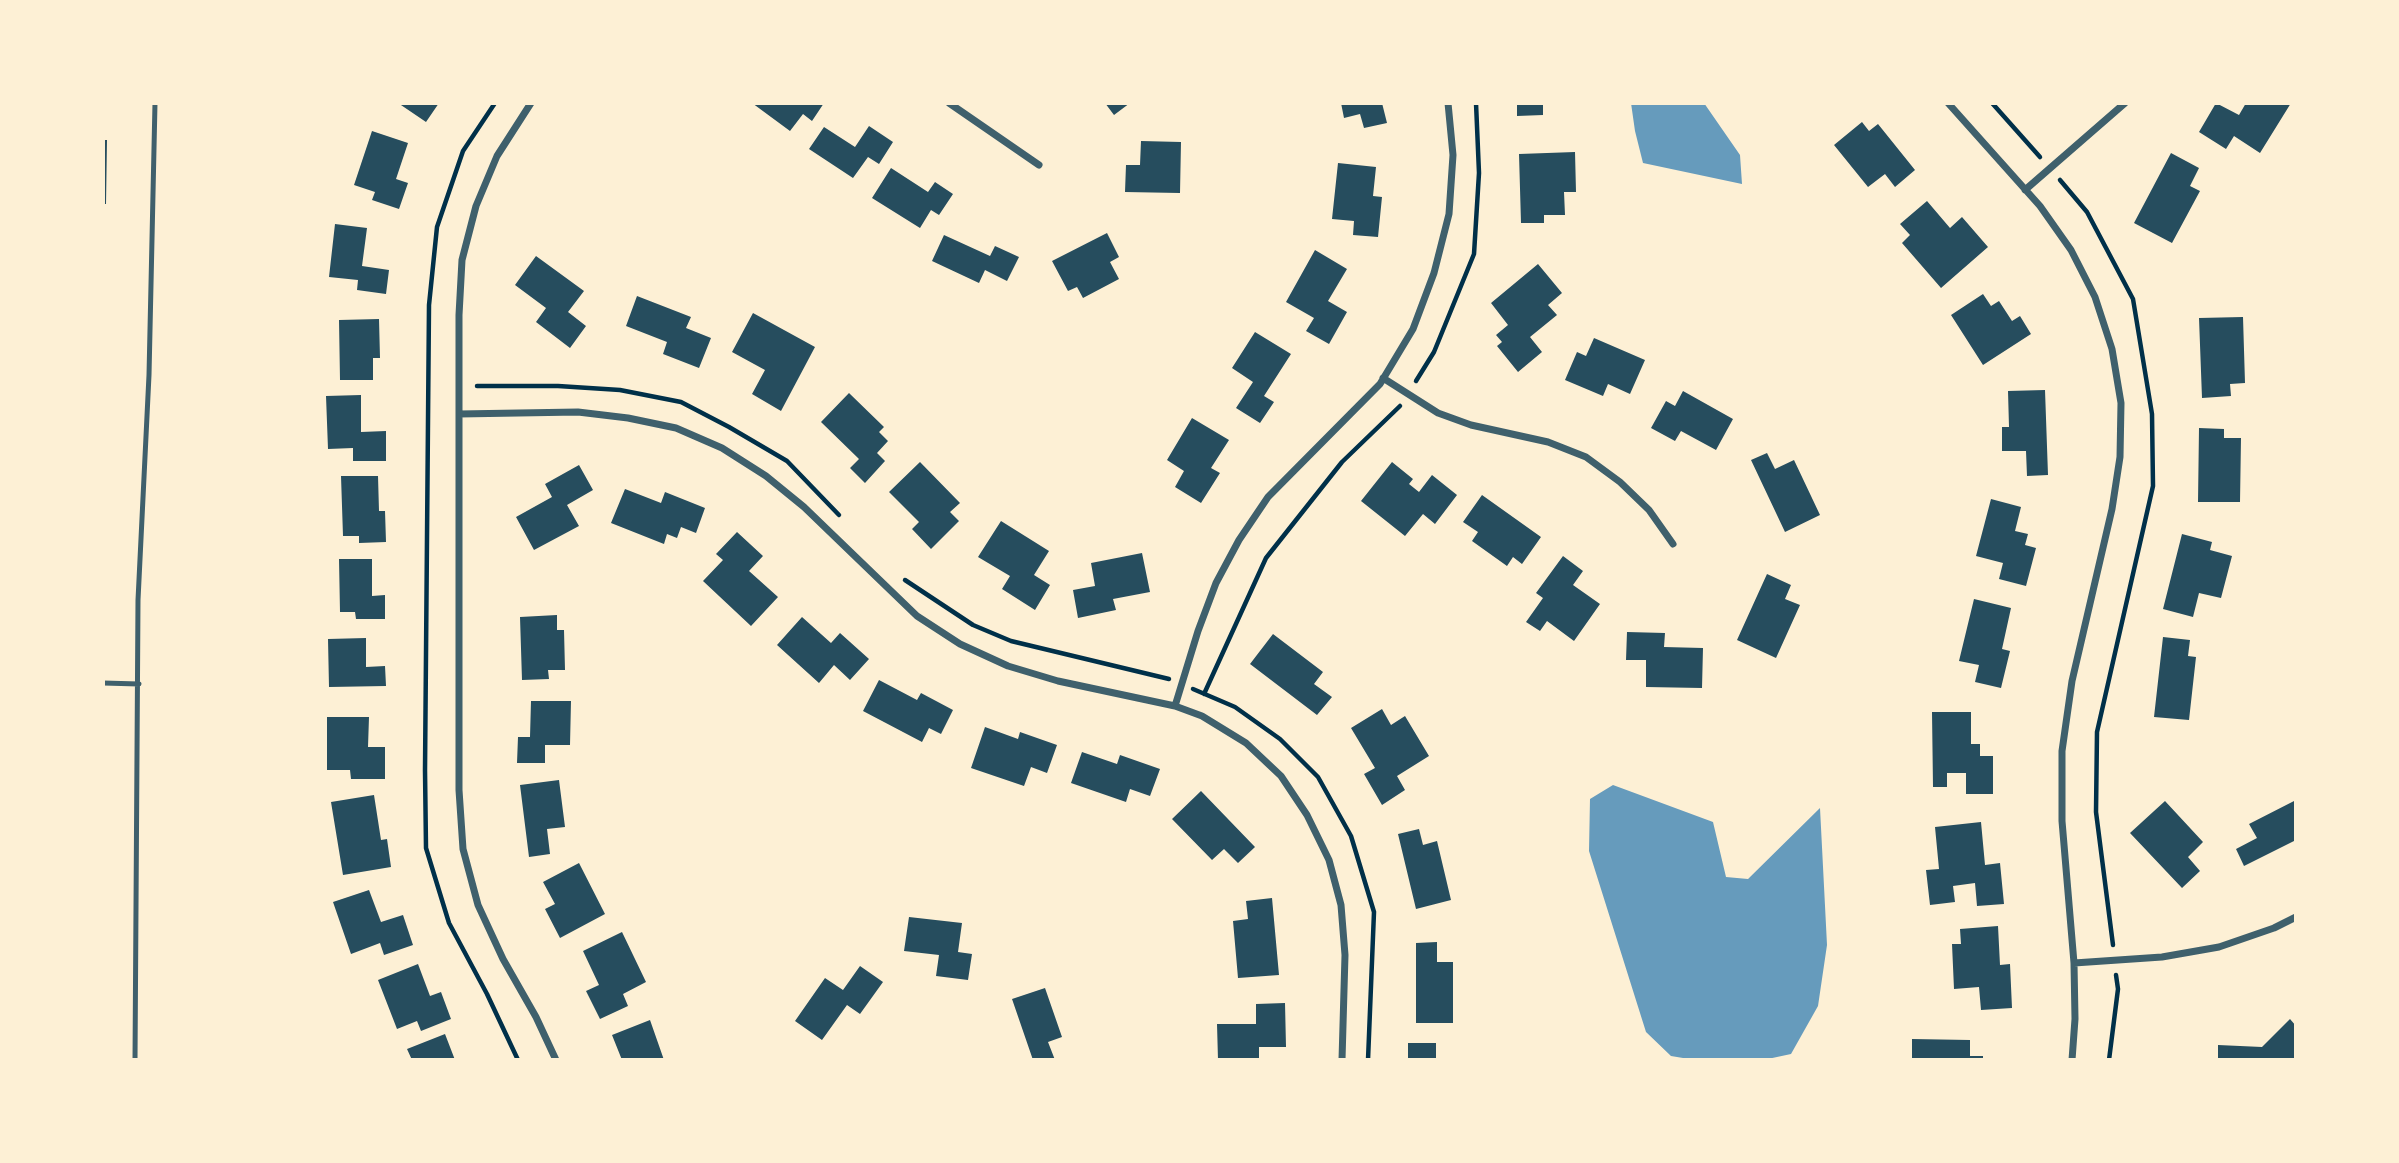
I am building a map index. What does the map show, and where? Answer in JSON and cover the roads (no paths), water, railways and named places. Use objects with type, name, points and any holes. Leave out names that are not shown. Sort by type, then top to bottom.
[{"type":"street","points":[[531,103],[497,156],[475,206],[462,260],[459,315],[459,790],[463,849],[478,905],[556,1060]]},
{"type":"street","points":[[949,103],[1039,165]]},
{"type":"street","points":[[1175,706],[1216,583],[1239,540],[1268,496],[1341,426],[1380,384],[1413,330],[1434,273],[1449,214],[1452,155],[1448,103]]},
{"type":"street","points":[[1948,103],[2040,206],[2071,250],[2095,298],[2112,349],[2121,403],[2120,457],[2112,509],[2072,681],[2062,751],[2062,821],[2074,963],[2075,1019],[2071,1060]]},
{"type":"street","points":[[2025,190],[2125,103]]},
{"type":"street","points":[[1383,377],[1438,413],[1471,425],[1548,442],[1586,457],[1630,491],[1649,510],[1673,544]]},
{"type":"street","points":[[459,414],[578,412],[628,418],[676,428],[722,448],[766,476],[804,507],[917,615],[961,644],[1008,666],[1058,681],[1175,706],[1202,716],[1245,743],[1281,776],[1307,815],[1329,860],[1341,905],[1345,955],[1342,1060]]},
{"type":"street","points":[[2074,963],[2162,957],[2219,947],[2274,928],[2296,917]]},
{"type":"lane","points":[[135,1060],[138,600],[149,375],[155,103]]},
{"type":"lane","points":[[103,683],[139,684]]},
{"type":"water","points":[[1631,103],[1704,103],[1740,155],[1742,184],[1643,163]]},
{"type":"water","points":[[1613,785],[1713,822],[1726,877],[1748,879],[1820,808],[1827,945],[1818,1006],[1791,1054],[1763,1060],[1695,1060],[1671,1056],[1646,1032],[1589,851],[1590,799]]}]
